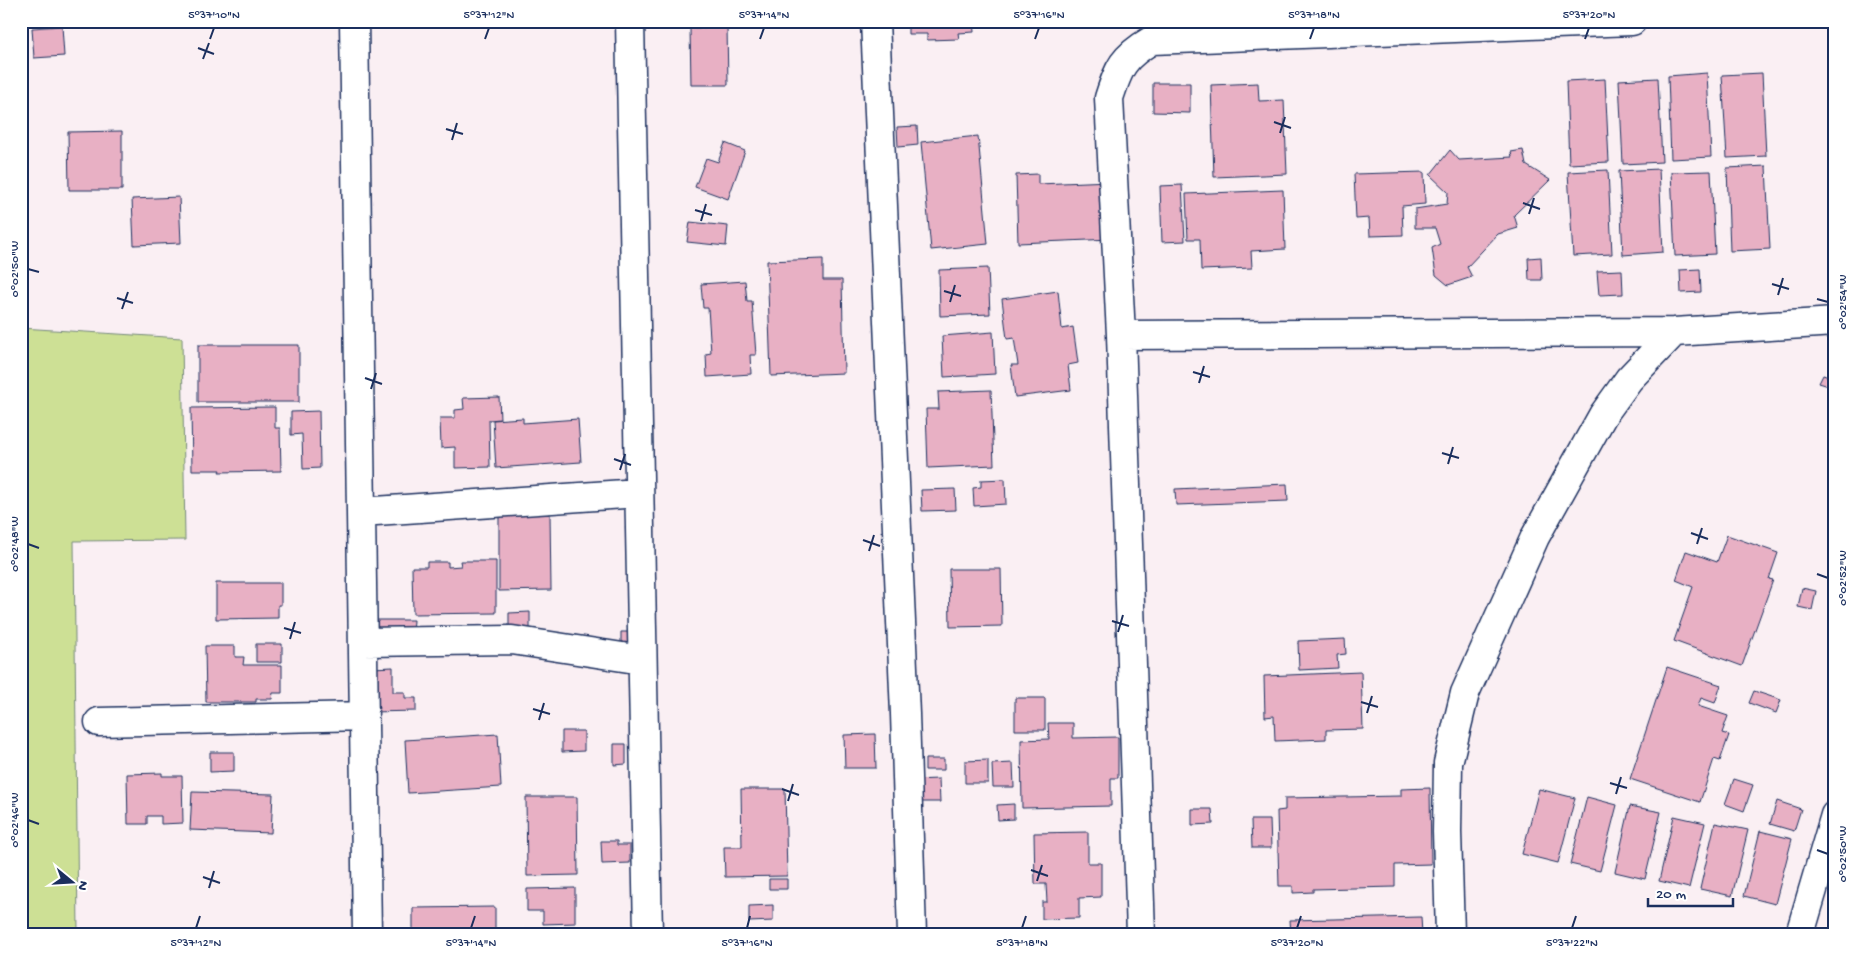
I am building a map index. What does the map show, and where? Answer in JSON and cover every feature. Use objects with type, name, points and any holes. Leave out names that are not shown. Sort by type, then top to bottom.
[{"type":"street","points":[[354,21],[367,934]]},
{"type":"street","points":[[630,21],[648,934]]},
{"type":"street","points":[[876,21],[912,934]]},
{"type":"street","points":[[1141,934],[1121,335],[1109,98],[1117,72],[1134,51],[1152,40],[1632,21]]},
{"type":"street","points":[[1121,335],[1674,332],[1835,322]]},
{"type":"street","points":[[1450,934],[1447,832],[1448,762],[1464,693],[1535,537],[1603,415],[1629,379],[1674,332]]},
{"type":"street","points":[[361,512],[640,493]]},
{"type":"street","points":[[363,642],[512,640],[642,660]]},
{"type":"street","points":[[100,722],[364,716]]},
{"type":"street","points":[[1800,934],[1835,815]]},
{"type":"green space","points":[[21,328],[182,338],[185,540],[74,541],[78,934],[21,934]]},
{"type":"building","points":[[908,21],[973,21],[974,32],[958,33],[959,39],[927,40],[927,34],[908,34]]},
{"type":"building","points":[[62,26],[64,56],[34,58],[32,28]]},
{"type":"building","points":[[727,27],[728,85],[691,85],[690,28]]},
{"type":"building","points":[[1707,73],[1711,157],[1671,159],[1668,76]]},
{"type":"building","points":[[1762,73],[1766,156],[1727,158],[1722,75]]},
{"type":"building","points":[[1658,78],[1662,162],[1623,164],[1619,80]]},
{"type":"building","points":[[1605,79],[1609,162],[1569,164],[1566,81]]},
{"type":"building","points":[[1153,83],[1190,83],[1190,113],[1153,112]]},
{"type":"building","points":[[1258,83],[1259,101],[1284,100],[1287,174],[1214,177],[1211,85]]},
{"type":"building","points":[[917,126],[918,145],[898,147],[897,127]]},
{"type":"building","points":[[122,131],[122,190],[69,190],[68,132]]},
{"type":"building","points":[[978,136],[988,244],[931,250],[921,142]]},
{"type":"building","points":[[725,143],[745,151],[728,199],[695,187],[706,158],[718,162]]},
{"type":"building","points":[[1450,150],[1459,160],[1512,157],[1511,152],[1523,150],[1526,165],[1550,180],[1514,215],[1518,228],[1498,234],[1467,267],[1472,277],[1448,285],[1436,275],[1432,248],[1440,244],[1435,228],[1415,228],[1415,209],[1447,204],[1448,192],[1430,175]]},
{"type":"building","points":[[1766,166],[1770,249],[1730,251],[1727,168]]},
{"type":"building","points":[[1659,169],[1663,252],[1623,255],[1619,171]]},
{"type":"building","points":[[1608,170],[1612,254],[1573,256],[1568,172]]},
{"type":"building","points":[[1711,171],[1715,254],[1675,256],[1671,172]]},
{"type":"building","points":[[1424,172],[1425,204],[1402,206],[1403,235],[1370,236],[1369,218],[1356,219],[1354,174]]},
{"type":"building","points":[[1038,174],[1038,184],[1110,181],[1112,239],[1018,243],[1016,175]]},
{"type":"building","points":[[1182,185],[1185,241],[1162,242],[1160,186]]},
{"type":"building","points":[[1283,190],[1285,249],[1251,251],[1252,268],[1201,270],[1200,239],[1188,239],[1186,194]]},
{"type":"building","points":[[179,197],[181,243],[134,245],[132,199]]},
{"type":"building","points":[[690,222],[728,226],[726,246],[687,242]]},
{"type":"building","points":[[1541,257],[1542,280],[1529,280],[1528,258]]},
{"type":"building","points":[[823,259],[823,280],[842,280],[844,373],[771,376],[767,261]]},
{"type":"building","points":[[988,268],[990,314],[940,316],[939,270]]},
{"type":"building","points":[[1700,269],[1701,292],[1681,293],[1680,270]]},
{"type":"building","points":[[1622,270],[1623,294],[1599,295],[1597,271]]},
{"type":"building","points":[[745,281],[747,301],[752,301],[756,355],[750,355],[751,374],[707,377],[706,354],[711,353],[708,308],[703,308],[701,284]]},
{"type":"building","points":[[1058,291],[1062,329],[1073,327],[1078,363],[1068,365],[1071,390],[1015,397],[1011,365],[1018,365],[1014,338],[1007,339],[1002,299]]},
{"type":"building","points":[[993,332],[995,374],[944,377],[942,336]]},
{"type":"building","points":[[198,345],[299,345],[299,402],[198,402]]},
{"type":"building","points":[[1823,375],[1835,379],[1835,388],[1819,383]]},
{"type":"building","points":[[991,390],[994,465],[928,468],[926,409],[939,409],[938,392]]},
{"type":"building","points":[[499,397],[500,419],[489,420],[490,467],[455,468],[455,447],[441,448],[440,418],[455,418],[455,410],[464,409],[463,398]]},
{"type":"building","points":[[275,407],[275,428],[280,428],[281,471],[219,472],[220,470],[192,470],[191,408]]},
{"type":"building","points":[[319,411],[320,468],[303,469],[302,434],[291,435],[291,412]]},
{"type":"building","points":[[523,418],[523,423],[578,419],[581,462],[496,468],[493,420]]},
{"type":"building","points":[[1005,479],[1006,504],[974,506],[973,488],[981,487],[981,480]]},
{"type":"building","points":[[1287,484],[1288,501],[1176,505],[1175,489]]},
{"type":"building","points":[[955,489],[956,510],[922,511],[921,490]]},
{"type":"building","points":[[550,514],[551,590],[499,591],[499,515]]},
{"type":"building","points":[[1727,535],[1778,553],[1769,579],[1773,580],[1742,666],[1674,641],[1693,587],[1676,580],[1686,551],[1717,562]]},
{"type":"building","points":[[460,561],[496,561],[496,613],[413,614],[412,567],[427,567],[427,562],[448,562],[448,567],[461,566]]},
{"type":"building","points":[[949,569],[1001,569],[1002,626],[950,627]]},
{"type":"building","points":[[216,583],[281,583],[281,605],[278,605],[278,618],[216,619]]},
{"type":"building","points":[[1802,588],[1816,591],[1812,610],[1798,607]]},
{"type":"building","points":[[530,612],[530,634],[509,635],[509,613]]},
{"type":"building","points":[[370,620],[414,620],[413,634],[371,635]]},
{"type":"building","points":[[621,632],[631,632],[631,649],[621,650]]},
{"type":"building","points":[[1345,639],[1346,654],[1337,655],[1338,668],[1299,670],[1298,641]]},
{"type":"building","points":[[256,644],[282,644],[282,662],[256,662]]},
{"type":"building","points":[[205,646],[235,646],[235,657],[244,657],[243,665],[282,665],[282,693],[273,693],[272,699],[256,699],[256,702],[206,702]]},
{"type":"building","points":[[393,667],[393,692],[405,692],[405,698],[416,698],[416,711],[372,712],[372,668]]},
{"type":"building","points":[[1667,667],[1721,685],[1715,703],[1701,698],[1698,706],[1728,716],[1722,733],[1729,735],[1720,761],[1714,759],[1700,802],[1630,779]]},
{"type":"building","points":[[1361,672],[1363,729],[1326,730],[1326,739],[1275,741],[1274,716],[1265,717],[1264,676]]},
{"type":"building","points":[[1754,691],[1781,700],[1776,713],[1749,703]]},
{"type":"building","points":[[1015,698],[1045,698],[1045,730],[1015,730]]},
{"type":"building","points":[[1048,723],[1073,723],[1073,738],[1118,737],[1118,778],[1111,778],[1111,806],[1022,808],[1021,740],[1049,739]]},
{"type":"building","points":[[562,731],[584,731],[584,751],[562,752]]},
{"type":"building","points":[[498,734],[501,787],[408,793],[405,740]]},
{"type":"building","points":[[875,734],[876,768],[845,768],[844,735]]},
{"type":"building","points":[[614,744],[626,744],[626,764],[614,765]]},
{"type":"building","points":[[210,752],[234,752],[234,771],[210,772]]},
{"type":"building","points":[[925,759],[944,759],[944,770],[925,770]]},
{"type":"building","points":[[988,760],[988,783],[965,783],[965,761]]},
{"type":"building","points":[[1013,763],[1014,787],[993,787],[992,764]]},
{"type":"building","points":[[162,773],[162,776],[182,776],[183,823],[161,824],[161,816],[147,816],[147,824],[128,824],[127,774]]},
{"type":"building","points":[[939,779],[940,802],[912,802],[912,780]]},
{"type":"building","points":[[1734,779],[1753,785],[1744,811],[1725,804]]},
{"type":"building","points":[[1430,788],[1431,864],[1395,865],[1395,887],[1313,889],[1313,892],[1293,893],[1293,886],[1279,886],[1277,811],[1285,810],[1285,798],[1401,796],[1401,789]]},
{"type":"building","points":[[741,789],[785,789],[787,876],[725,877],[724,847],[742,847]]},
{"type":"building","points":[[1539,789],[1575,798],[1558,863],[1522,854]]},
{"type":"building","points":[[192,792],[273,794],[271,833],[190,830]]},
{"type":"building","points":[[526,797],[577,797],[578,875],[527,876]]},
{"type":"building","points":[[1587,797],[1617,805],[1600,871],[1570,864]]},
{"type":"building","points":[[1777,801],[1801,809],[1794,831],[1770,824]]},
{"type":"building","points":[[1014,804],[1014,819],[998,820],[997,805]]},
{"type":"building","points":[[1630,806],[1661,812],[1645,879],[1615,872]]},
{"type":"building","points":[[1192,809],[1212,809],[1213,824],[1192,825]]},
{"type":"building","points":[[1674,816],[1705,823],[1689,888],[1659,881]]},
{"type":"building","points":[[1251,820],[1270,820],[1271,848],[1252,848]]},
{"type":"building","points":[[1715,823],[1748,830],[1732,896],[1700,889]]},
{"type":"building","points":[[1760,831],[1792,839],[1775,904],[1744,896]]},
{"type":"building","points":[[1088,832],[1088,863],[1101,863],[1101,897],[1079,898],[1079,918],[1042,919],[1042,902],[1047,902],[1046,884],[1035,884],[1034,833]]},
{"type":"building","points":[[601,841],[617,841],[617,845],[630,845],[630,863],[602,864]]},
{"type":"building","points":[[769,879],[787,879],[787,889],[769,889]]},
{"type":"building","points":[[575,888],[575,923],[543,924],[543,911],[527,911],[527,889]]},
{"type":"building","points":[[773,905],[773,921],[749,922],[749,906]]},
{"type":"building","points":[[495,907],[495,934],[413,934],[413,908]]},
{"type":"building","points":[[1421,917],[1422,934],[1291,934],[1290,920]]}]
